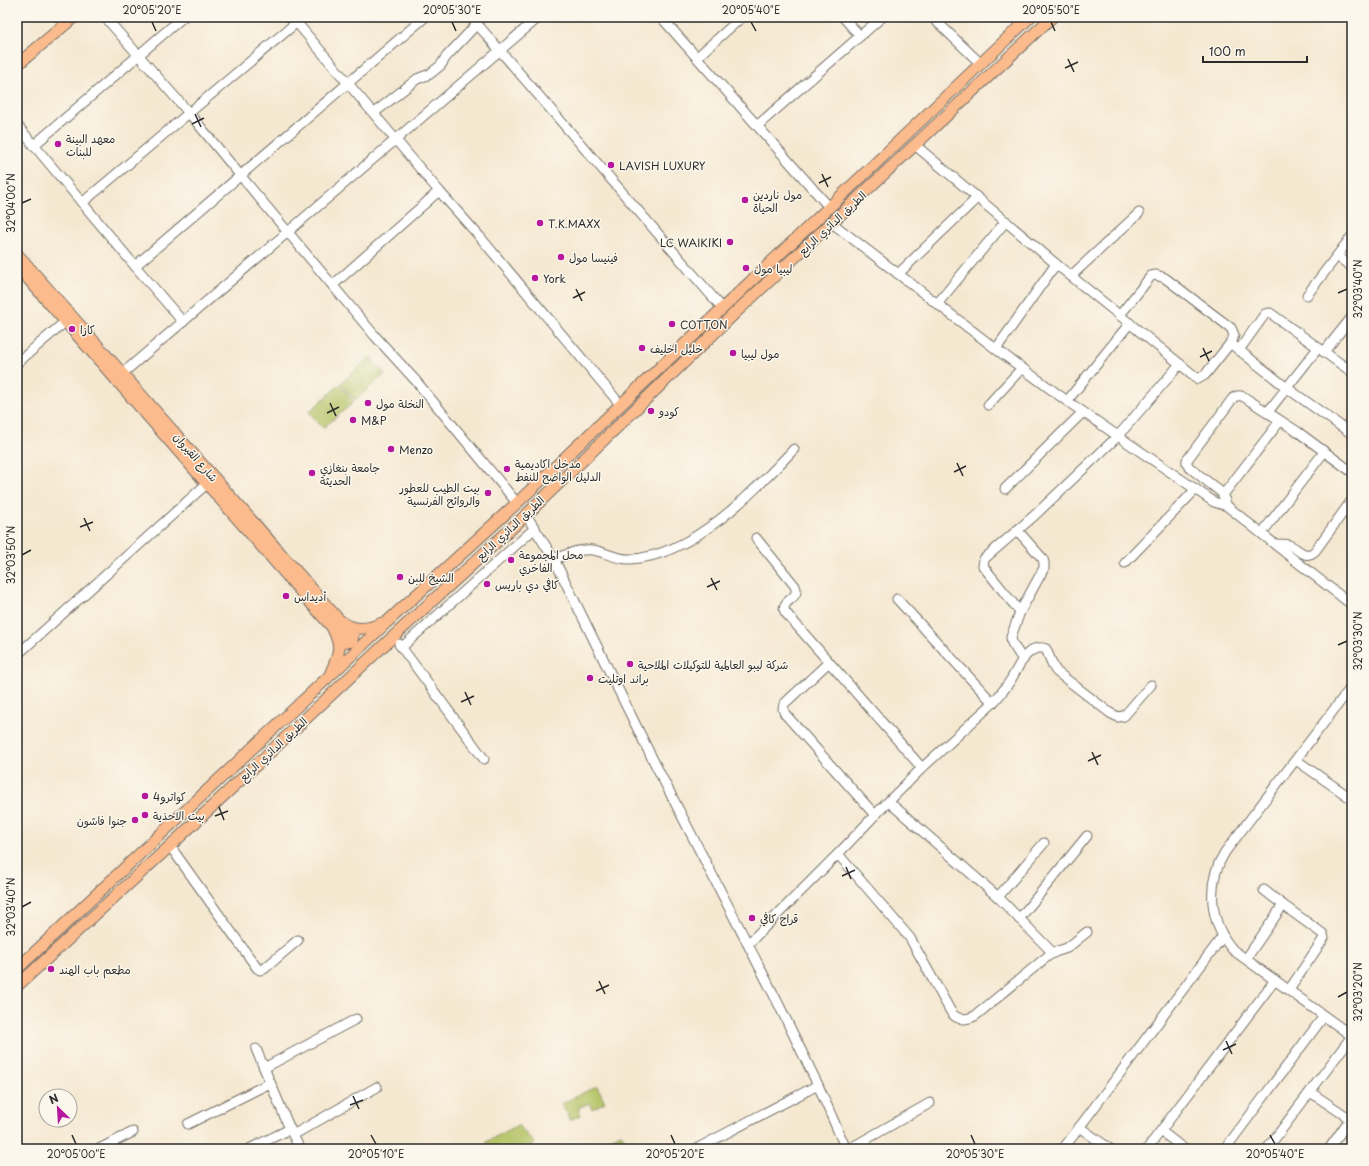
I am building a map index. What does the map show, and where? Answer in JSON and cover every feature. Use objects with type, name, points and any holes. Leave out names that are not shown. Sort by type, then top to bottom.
[{"type":"main road","points":[[17,65],[74,17]]},
{"type":"main road","name":"الطريق الدائري الرابع","points":[[17,969],[329,678],[388,621],[517,503],[1030,17]]},
{"type":"main road","name":"الطريق الدائري الرابع","points":[[17,986],[170,846],[393,636],[526,515],[736,312],[1052,17]]},
{"type":"main road","points":[[864,174],[873,184]]},
{"type":"main road","name":"شارع القيروان","points":[[17,254],[123,373],[211,481]]},
{"type":"main road","name":"شارع القيروان","points":[[17,266],[211,481],[337,624],[340,650],[329,678]]},
{"type":"main road","name":"شارع القيروان","points":[[337,624],[363,629],[372,628],[388,621]]},
{"type":"street","points":[[105,17],[189,112],[375,336],[416,381],[517,503]]},
{"type":"street","points":[[33,146],[183,17]]},
{"type":"street","points":[[135,266],[425,17]]},
{"type":"street","points":[[123,373],[539,17]]},
{"type":"street","points":[[661,17],[829,207]]},
{"type":"street","points":[[697,57],[742,17]]},
{"type":"street","points":[[843,17],[860,36]]},
{"type":"street","points":[[758,125],[882,17]]},
{"type":"street","points":[[932,17],[981,64]]},
{"type":"street","points":[[82,203],[297,19],[347,83],[480,237],[620,404]]},
{"type":"street","points":[[374,113],[418,79],[430,74],[441,66],[474,20],[722,309]]},
{"type":"street","points":[[17,125],[33,146],[183,322]]},
{"type":"street","points":[[915,145],[1056,264],[1195,377],[1201,378],[1205,375],[1230,343],[1234,335],[1231,328],[1165,278],[1159,276],[1151,276],[1120,315]]},
{"type":"street","points":[[333,285],[440,191]]},
{"type":"street","points":[[898,274],[977,198]]},
{"type":"street","points":[[1071,276],[1139,212]]},
{"type":"street","points":[[937,304],[1006,221]]},
{"type":"street","points":[[832,223],[996,349],[1067,401],[1214,502],[1227,506],[1352,605]]},
{"type":"street","points":[[1307,294],[1352,236]]},
{"type":"street","points":[[1337,256],[1352,267]]},
{"type":"street","points":[[996,349],[1056,264]]},
{"type":"street","points":[[1239,350],[1265,314],[1270,313],[1352,372]]},
{"type":"street","points":[[1267,412],[1352,317]]},
{"type":"street","points":[[17,363],[66,321]]},
{"type":"street","points":[[1067,401],[1130,323]]},
{"type":"street","points":[[1230,343],[1287,388],[1352,434]]},
{"type":"street","points":[[1020,612],[982,564],[985,557],[1035,515],[1118,436],[1180,364]]},
{"type":"street","points":[[988,405],[1022,368]]},
{"type":"street","points":[[1227,506],[1223,495],[1188,466],[1187,460],[1236,396],[1240,395],[1244,397],[1267,412],[1352,472]]},
{"type":"street","points":[[1005,488],[1083,412]]},
{"type":"street","points":[[1223,495],[1280,421]]},
{"type":"street","points":[[554,559],[587,549],[630,559],[646,557],[684,544],[709,528],[734,508],[770,475],[794,450]]},
{"type":"street","points":[[1262,533],[1324,452]]},
{"type":"street","points":[[17,655],[211,481]]},
{"type":"street","points":[[1125,563],[1196,489]]},
{"type":"street","points":[[1275,544],[1288,545],[1307,555],[1311,554],[1315,551],[1352,500]]},
{"type":"street","points":[[526,515],[554,559],[649,752],[748,944],[848,1149],[930,1103]]},
{"type":"street","points":[[402,647],[535,528]]},
{"type":"street","points":[[1017,530],[1043,559],[1044,563],[1044,568],[1020,612],[1011,641],[1023,660]]},
{"type":"street","points":[[756,538],[797,590],[796,594],[784,605],[785,612],[922,768]]},
{"type":"street","points":[[897,599],[993,703]]},
{"type":"street","points":[[393,636],[484,758]]},
{"type":"street","points":[[748,944],[922,768],[993,703],[1010,681],[1023,660],[1032,650],[1042,648],[1046,649],[1057,672],[1110,713],[1118,717],[1124,716],[1151,685]]},
{"type":"street","points":[[829,662],[784,704],[783,709],[785,714],[875,815]]},
{"type":"street","points":[[1267,1149],[1352,1036],[1233,950],[1223,936],[1218,923],[1212,902],[1213,884],[1218,863],[1232,842],[1352,686]]},
{"type":"street","points":[[1296,760],[1352,799]]},
{"type":"street","points":[[889,802],[998,897],[1053,953]]},
{"type":"street","points":[[1019,919],[1087,836]]},
{"type":"street","points":[[998,897],[1044,843]]},
{"type":"street","points":[[170,846],[257,968],[260,970],[264,969],[298,940]]},
{"type":"street","points":[[838,854],[910,938],[949,1008],[956,1017],[963,1019],[975,1016],[1043,960],[1053,953],[1067,948],[1087,932]]},
{"type":"street","points":[[1264,890],[1322,934],[1324,938],[1289,990]]},
{"type":"street","points":[[1246,959],[1283,904]]},
{"type":"street","points":[[1063,1149],[1223,936]]},
{"type":"street","points":[[1147,1149],[1274,980]]},
{"type":"street","points":[[1225,1149],[1324,1016]]},
{"type":"street","points":[[264,1068],[356,1019]]},
{"type":"street","points":[[256,1049],[291,1132],[300,1149]]},
{"type":"street","points":[[188,1124],[270,1083]]},
{"type":"street","points":[[696,1149],[818,1085]]},
{"type":"street","points":[[249,1149],[291,1132],[377,1086]]},
{"type":"street","points":[[1310,1092],[1351,1120],[1329,1149]]},
{"type":"street","points":[[1080,1127],[1110,1149]]},
{"type":"street","points":[[1161,1131],[1184,1149]]},
{"type":"street","points":[[105,1148],[133,1132]]},
{"type":"green space","points":[[370,357],[385,374],[355,400],[340,384]]},
{"type":"green space","points":[[339,385],[354,402],[323,428],[309,412]]},
{"type":"green space","points":[[597,1086],[605,1102],[592,1109],[589,1103],[578,1108],[581,1115],[569,1120],[567,1112],[561,1104]]},
{"type":"green space","points":[[518,1125],[535,1144],[527,1149],[490,1149],[486,1142]]},
{"type":"green space","points":[[621,1133],[629,1149],[598,1149],[596,1145]]},
{"type":"place","name":"معهد البينة للبنات","points":[[58,144]]},
{"type":"place","name":"LAVISH LUXURY","points":[[611,165]]},
{"type":"place","name":"مول ناردين الحياة","points":[[745,200]]},
{"type":"place","name":"T.K.MAXX","points":[[540,223]]},
{"type":"place","name":"LC WAIKIKI","points":[[730,242]]},
{"type":"place","name":"فينيسا مول","points":[[561,257]]},
{"type":"place","name":"ليبيا مول","points":[[746,268]]},
{"type":"place","name":"York","points":[[535,278]]},
{"type":"place","name":"COTTON","points":[[672,324]]},
{"type":"place","name":"كازا","points":[[72,329]]},
{"type":"place","name":"خليل اخليف","points":[[642,348]]},
{"type":"place","name":"مول ليبيا","points":[[733,353]]},
{"type":"place","name":"النخلة مول","points":[[368,403]]},
{"type":"place","name":"كودو","points":[[651,411]]},
{"type":"place","name":"M&P","points":[[353,420]]},
{"type":"place","name":"Menzo","points":[[391,449]]},
{"type":"place","name":"مدخل اكاديمية الدليل الواضح للنفط","points":[[507,469]]},
{"type":"place","name":"جامعة بنغازي الحديثة","points":[[312,473]]},
{"type":"place","name":"بيت الطيب للعطور والروائح الفرنسية","points":[[488,493]]},
{"type":"place","name":"محل المجموعة الفاخري","points":[[511,560]]},
{"type":"place","name":"الشيخ للبن","points":[[400,577]]},
{"type":"place","name":"كافي دي باريس","points":[[487,584]]},
{"type":"place","name":"أديداس","points":[[286,596]]},
{"type":"place","name":"شركة ليبو العالمية للتوكيلات الملاحية","points":[[630,664]]},
{"type":"place","name":"براند اوتليت","points":[[590,678]]},
{"type":"place","name":"كواترو4","points":[[145,796]]},
{"type":"place","name":"بيت الاحذية","points":[[145,815]]},
{"type":"place","name":"جنوا فاشون","points":[[135,820]]},
{"type":"place","name":"قراج كافي","points":[[752,918]]},
{"type":"place","name":"مطعم باب الهند","points":[[51,969]]}]
